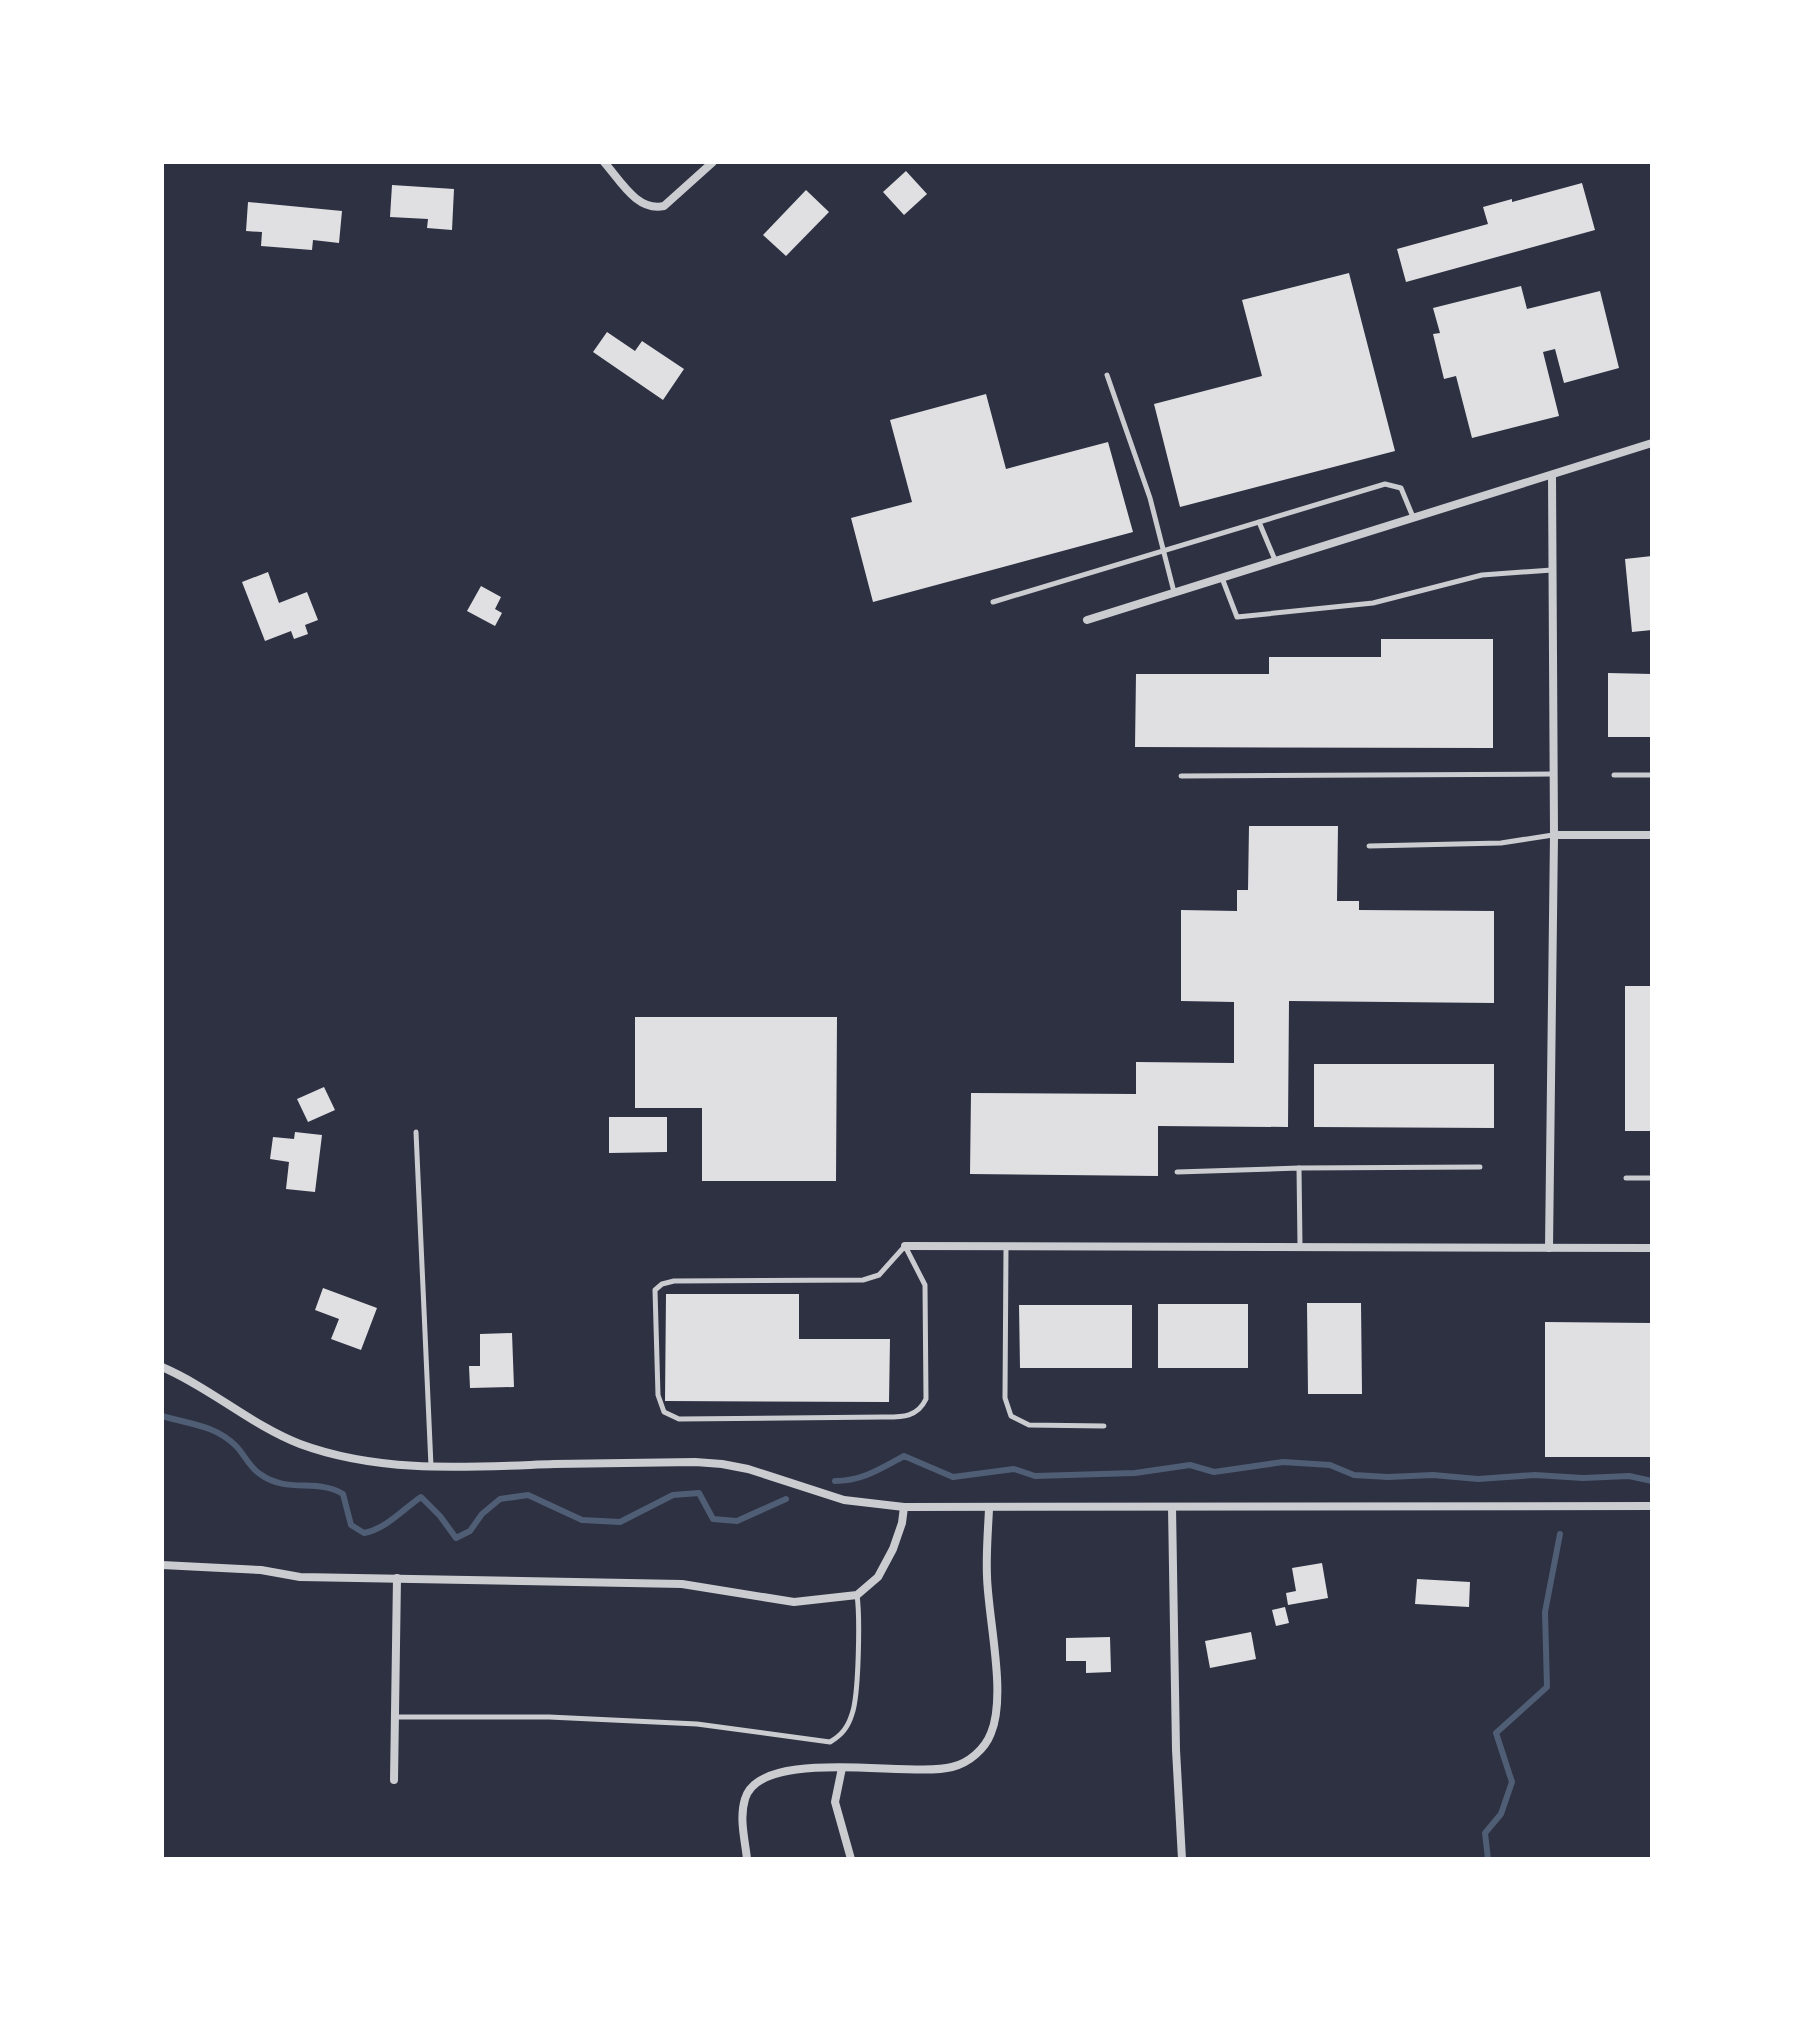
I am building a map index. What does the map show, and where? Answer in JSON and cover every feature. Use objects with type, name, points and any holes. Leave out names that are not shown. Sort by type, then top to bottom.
[{"type":"street","points":[[604,162],[642,205],[654,209],[664,206],[713,162]]},
{"type":"street","points":[[1087,620],[1652,443]]},
{"type":"street","points":[[1549,1248],[1554,835],[1552,475]]},
{"type":"street","points":[[1554,835],[1652,835]]},
{"type":"street","points":[[905,1246],[1652,1248]]},
{"type":"street","points":[[162,1367],[267,1429],[300,1444],[368,1461],[431,1466],[722,1464],[748,1469],[844,1500],[904,1507],[1652,1506]]},
{"type":"street","points":[[162,1565],[261,1570],[300,1577],[682,1584],[794,1602],[857,1595],[878,1577],[902,1523],[904,1507]]},
{"type":"street","points":[[1172,1507],[1176,1750],[1182,1859]]},
{"type":"street","points":[[747,1859],[742,1818],[745,1799],[749,1789],[769,1774],[807,1768],[939,1769],[970,1760],[991,1735],[996,1718],[997,1685],[987,1574],[989,1509]]},
{"type":"street","points":[[394,1780],[397,1578]]},
{"type":"street","points":[[842,1768],[835,1802],[851,1859]]},
{"type":"lane","points":[[1107,375],[1150,498],[1174,593]]},
{"type":"lane","points":[[993,602],[1385,484],[1401,488],[1413,518]]},
{"type":"lane","points":[[1259,522],[1275,561]]},
{"type":"lane","points":[[1222,578],[1237,617],[1373,603],[1482,575],[1552,570]]},
{"type":"lane","points":[[1181,776],[1554,774]]},
{"type":"lane","points":[[1614,775],[1652,775]]},
{"type":"lane","points":[[1369,846],[1501,843],[1554,835]]},
{"type":"lane","points":[[416,1132],[431,1466]]},
{"type":"lane","points":[[1177,1172],[1480,1167]]},
{"type":"lane","points":[[1299,1168],[1300,1247]]},
{"type":"lane","points":[[1626,1178],[1652,1178]]},
{"type":"lane","points":[[905,1246],[925,1285],[926,1399],[921,1409],[908,1417],[679,1419],[664,1412],[658,1395],[655,1290],[662,1284],[674,1281],[863,1280],[879,1275],[905,1246]]},
{"type":"lane","points":[[1006,1247],[1005,1398],[1011,1416],[1029,1425],[1104,1426]]},
{"type":"lane","points":[[396,1717],[549,1717],[697,1724],[830,1742],[841,1735],[854,1711],[859,1614],[857,1595]]},
{"type":"building","points":[[906,171],[927,194],[904,215],[883,192]]},
{"type":"building","points":[[1582,183],[1595,230],[1406,282],[1397,249],[1488,224],[1483,207]]},
{"type":"building","points":[[392,185],[454,189],[452,230],[427,228],[428,219],[390,217]]},
{"type":"building","points":[[806,190],[829,212],[786,256],[763,235]]},
{"type":"building","points":[[248,202],[342,211],[339,243],[313,240],[312,250],[261,246],[262,232],[246,231]]},
{"type":"building","points":[[1349,273],[1395,451],[1180,507],[1154,404],[1262,376],[1242,300]]},
{"type":"building","points":[[1521,286],[1527,309],[1600,291],[1619,368],[1564,383],[1555,349],[1543,352],[1559,416],[1472,438],[1456,376],[1444,379],[1433,334],[1440,333],[1433,308]]},
{"type":"building","points":[[607,332],[635,351],[642,341],[684,369],[663,400],[593,352]]},
{"type":"building","points":[[986,394],[1006,469],[1108,442],[1133,532],[873,602],[851,518],[912,502],[890,420]]},
{"type":"building","points":[[1652,556],[1652,630],[1632,632],[1625,559]]},
{"type":"building","points":[[268,572],[279,603],[307,592],[318,620],[305,625],[308,634],[294,639],[291,631],[265,641],[242,582]]},
{"type":"building","points":[[481,586],[501,597],[495,609],[502,613],[495,626],[467,611]]},
{"type":"building","points":[[1381,639],[1493,639],[1493,748],[1135,747],[1136,674],[1269,674],[1269,657],[1381,657]]},
{"type":"building","points":[[1608,673],[1652,674],[1652,737],[1608,737]]},
{"type":"building","points":[[1249,826],[1338,826],[1337,901],[1359,901],[1359,910],[1494,911],[1494,1003],[1289,1001],[1288,1127],[1158,1126],[1158,1176],[970,1174],[971,1093],[1136,1094],[1136,1062],[1234,1063],[1234,1002],[1181,1001],[1181,910],[1237,911],[1237,890],[1248,890]]},
{"type":"building","points":[[1625,986],[1652,986],[1652,1131],[1625,1131]]},
{"type":"building","points":[[635,1017],[837,1017],[836,1181],[702,1181],[702,1108],[635,1108]]},
{"type":"building","points":[[1314,1064],[1494,1064],[1494,1128],[1314,1127]]},
{"type":"building","points":[[324,1087],[335,1110],[308,1122],[297,1099]]},
{"type":"building","points":[[609,1117],[667,1117],[667,1152],[609,1153]]},
{"type":"building","points":[[295,1132],[322,1135],[315,1192],[286,1189],[289,1162],[270,1159],[273,1137],[294,1139]]},
{"type":"building","points":[[323,1288],[377,1308],[361,1350],[331,1339],[339,1319],[315,1310]]},
{"type":"building","points":[[666,1294],[799,1294],[799,1339],[890,1339],[889,1402],[665,1401]]},
{"type":"building","points":[[1307,1303],[1361,1303],[1362,1394],[1308,1394]]},
{"type":"building","points":[[1158,1304],[1248,1304],[1248,1368],[1158,1368]]},
{"type":"building","points":[[1019,1305],[1132,1305],[1132,1368],[1020,1368]]},
{"type":"building","points":[[1545,1322],[1652,1323],[1652,1457],[1545,1457]]},
{"type":"building","points":[[512,1333],[514,1387],[470,1388],[469,1366],[480,1366],[480,1334]]},
{"type":"building","points":[[1322,1563],[1328,1598],[1288,1605],[1286,1593],[1296,1591],[1292,1568]]},
{"type":"building","points":[[1417,1579],[1470,1582],[1469,1607],[1415,1604]]},
{"type":"building","points":[[1285,1607],[1289,1623],[1276,1626],[1272,1610]]},
{"type":"building","points":[[1251,1632],[1256,1659],[1210,1668],[1205,1641]]},
{"type":"building","points":[[1110,1637],[1111,1672],[1086,1673],[1086,1661],[1066,1661],[1066,1638]]},
{"type":"waterway","points":[[162,1416],[201,1426],[228,1439],[256,1471],[270,1480],[323,1487],[343,1494],[351,1525],[364,1533],[387,1523],[421,1497],[456,1538],[470,1531],[482,1514],[500,1499],[528,1495],[582,1520],[620,1522],[673,1495],[699,1493],[713,1519],[737,1521],[786,1499]]},
{"type":"waterway","points":[[835,1481],[862,1477],[904,1456],[953,1477],[1014,1469],[1035,1476],[1135,1473],[1190,1465],[1214,1472],[1283,1462],[1330,1465],[1354,1475],[1388,1477],[1629,1476],[1652,1481]]},
{"type":"waterway","points":[[1488,1859],[1485,1833],[1501,1814],[1512,1782],[1496,1733],[1547,1687],[1545,1612],[1560,1534]]}]
